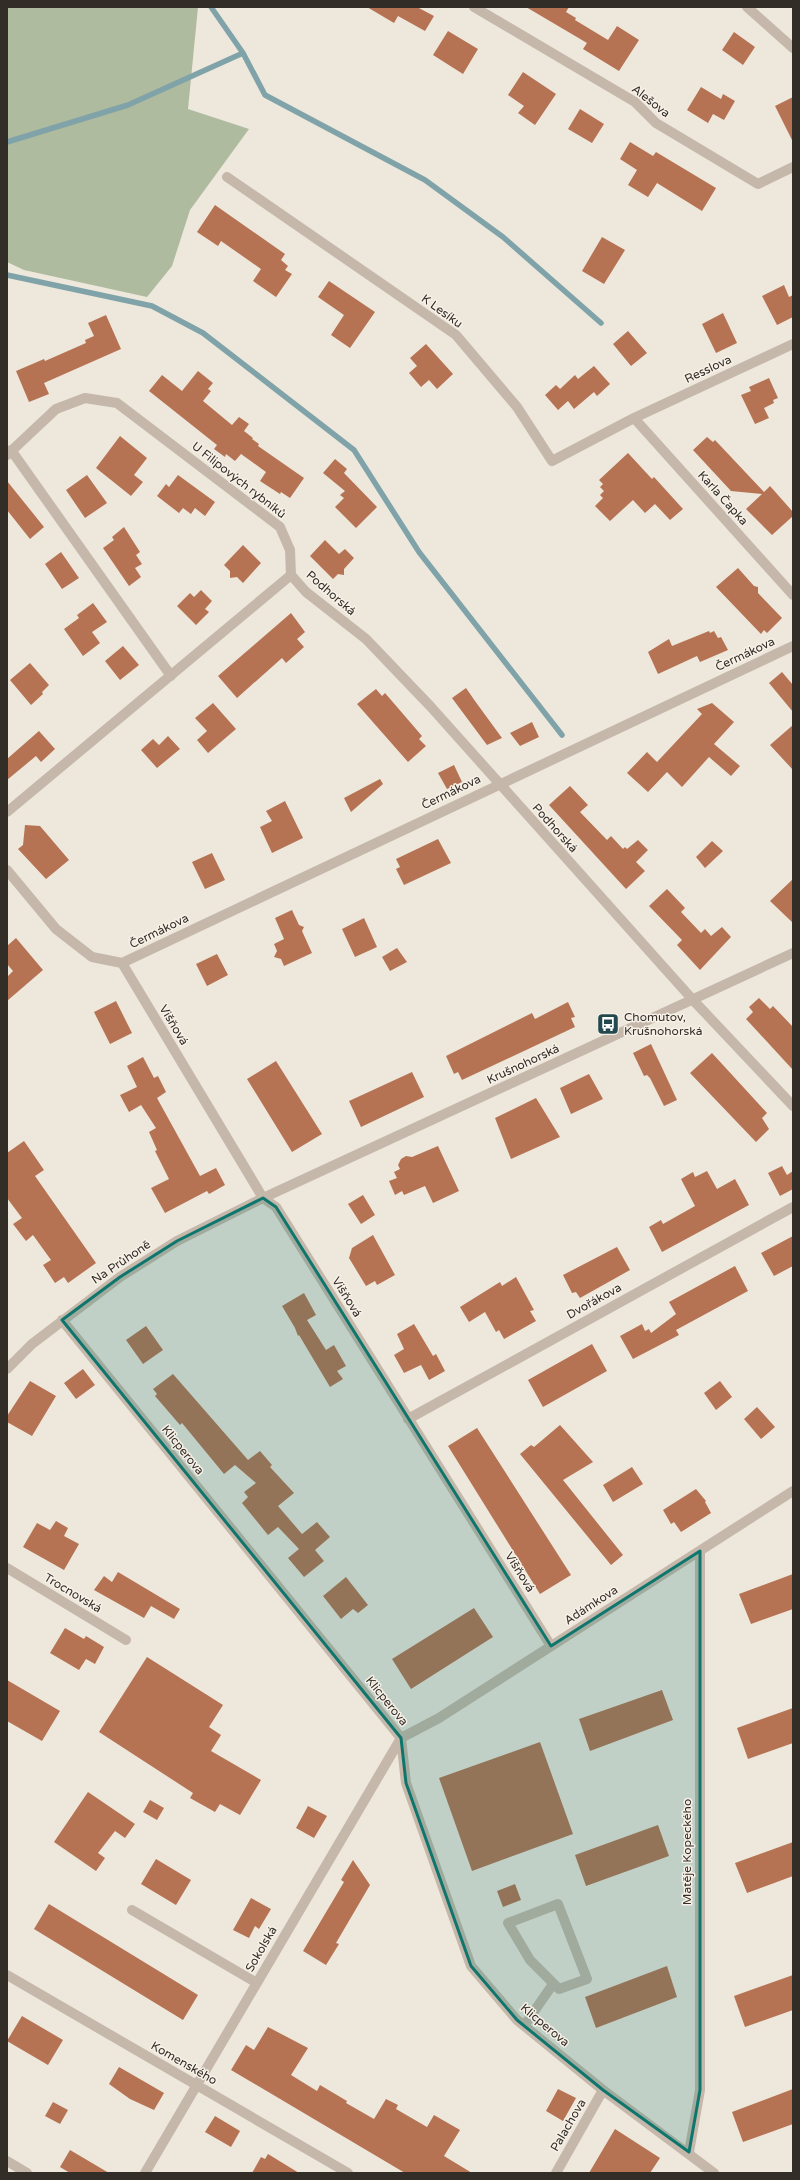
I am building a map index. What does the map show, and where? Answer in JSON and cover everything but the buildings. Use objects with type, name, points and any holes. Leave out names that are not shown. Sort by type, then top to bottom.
[{"type":"street","name":"Alešova","points":[[474,7],[635,102],[656,123],[758,184],[793,167]]},
{"type":"street","points":[[747,7],[793,48]]},
{"type":"street","name":"K Lesíku","points":[[227,177],[456,335],[516,407],[552,462],[634,418]]},
{"type":"street","name":"Resslova","points":[[634,418],[793,344]]},
{"type":"street","name":"U Filipových rybníků","points":[[171,676],[9,452],[56,409],[85,398],[117,403],[280,527],[290,550],[291,574]]},
{"type":"street","name":"Karla Čapka","points":[[634,418],[793,595]]},
{"type":"street","points":[[7,812],[291,574]]},
{"type":"street","name":"Podhorská","points":[[291,574],[306,592],[366,639],[431,707],[498,784],[693,1000],[793,1106]]},
{"type":"street","name":"Čermákova","points":[[122,963],[498,784],[793,646]]},
{"type":"street","points":[[7,870],[56,929],[92,957],[122,963]]},
{"type":"street","name":"Krušnohorská","points":[[263,1198],[793,953]]},
{"type":"street","name":"Višňová","points":[[122,963],[263,1198],[276,1207],[551,1646]]},
{"type":"street","name":"Na Průhoně","points":[[7,1369],[32,1344],[120,1277],[178,1241],[263,1198]]},
{"type":"street","name":"Dvořákova","points":[[408,1419],[793,1207]]},
{"type":"street","name":"Klicperova","points":[[62,1320],[400,1738],[408,1790],[471,1966],[516,2020],[604,2090],[689,2152],[714,2173]]},
{"type":"street","name":"Adámkova","points":[[400,1738],[439,1718],[793,1491]]},
{"type":"street","name":"Matěje Kopeckého","points":[[689,2152],[700,2090],[700,1551]]},
{"type":"street","name":"Trocnovská","points":[[7,1568],[126,1640]]},
{"type":"street","name":"Sokolská","points":[[145,2173],[198,2086],[400,1738]]},
{"type":"street","points":[[558,1904],[587,1978],[559,1989],[554,1984],[530,1960],[508,1923],[558,1904]]},
{"type":"street","points":[[132,1910],[257,1983]]},
{"type":"street","name":"Komenského","points":[[7,1975],[348,2173]]},
{"type":"street","points":[[524,2026],[554,1984]]},
{"type":"street","name":"Palachova","points":[[556,2173],[604,2090]]},
{"type":"street","points":[[7,2161],[27,2173]]},
{"type":"highlighted area","points":[[263,1198],[276,1207],[551,1646],[700,1551],[700,2090],[689,2152],[603,2090],[517,2020],[471,1966],[406,1783],[401,1738],[62,1320],[120,1277],[177,1241]]},
{"type":"green space","points":[[7,7],[198,7],[188,109],[249,129],[190,210],[172,266],[147,297],[24,270],[7,262]]},
{"type":"waterway","points":[[211,7],[243,53]]},
{"type":"waterway","points":[[7,142],[128,105],[243,53],[265,95],[425,180],[503,237],[601,323]]},
{"type":"waterway","points":[[7,275],[152,306],[203,333],[354,450],[419,552],[562,735]]},
{"type":"place","name":"Chomutov, Krušnohorská","points":[[608,1024]]}]
